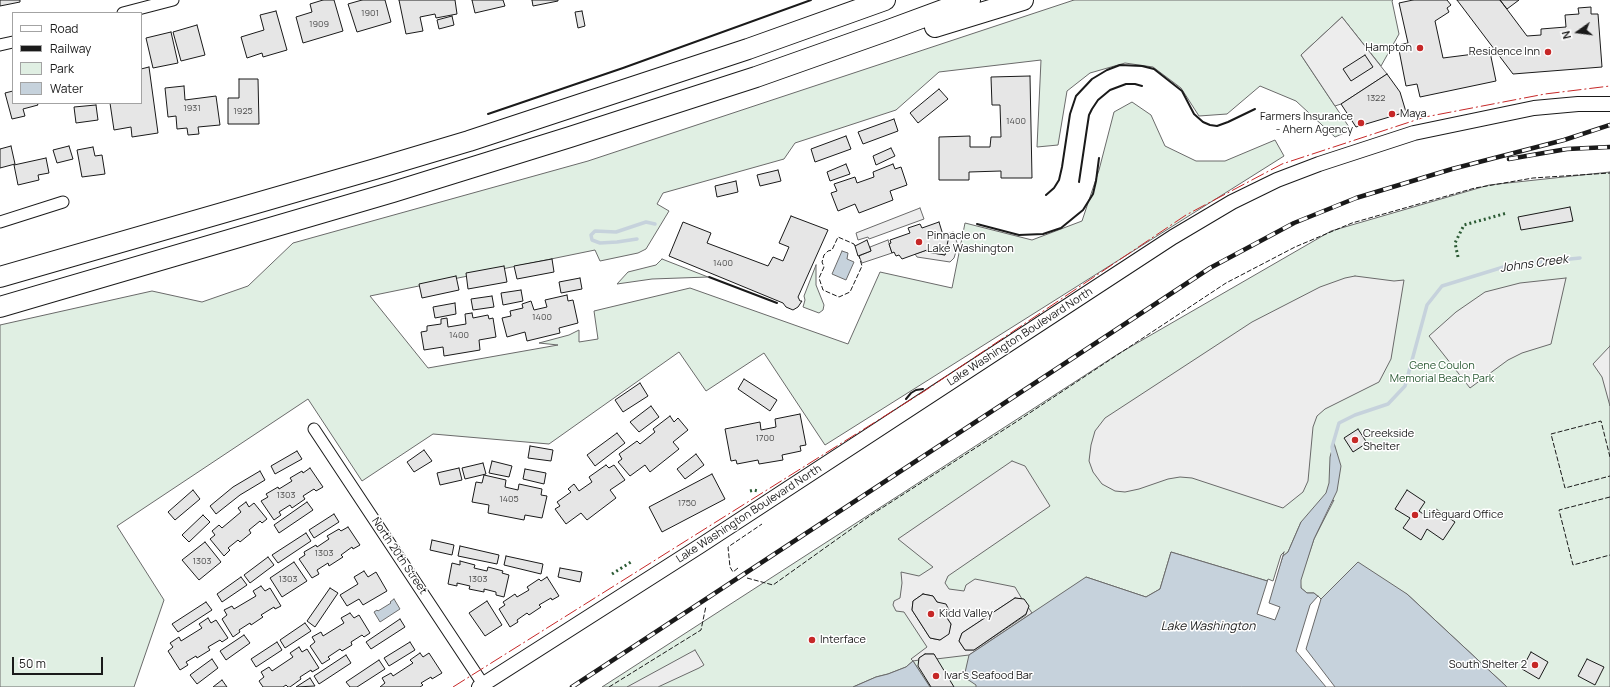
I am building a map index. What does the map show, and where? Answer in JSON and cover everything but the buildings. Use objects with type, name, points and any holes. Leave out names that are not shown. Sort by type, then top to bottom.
[{"type":"highway","points":[[619,92],[842,0]]},
{"type":"highway","points":[[0,277],[469,141],[748,49],[885,0]]},
{"type":"highway","points":[[0,307],[393,192],[570,137],[756,76],[970,0]]},
{"type":"highway","points":[[756,76],[926,30],[1023,0]]},
{"type":"street","points":[[127,12],[173,0]]},
{"type":"street","points":[[0,45],[12,42]]},
{"type":"street","name":"Lake Washington Boulevard North","points":[[481,686],[700,546],[1174,237],[1232,202],[1277,180],[1319,164],[1414,133],[1534,108],[1578,104],[1610,104]]},
{"type":"street","points":[[0,222],[63,202]]},
{"type":"street","name":"North 20th Street","points":[[314,429],[481,686]]},
{"type":"green space","points":[[1074,0],[1393,0],[1399,34],[1381,66],[1342,17],[1301,55],[1351,130],[1335,137],[1296,101],[1260,86],[1227,114],[1199,116],[1181,88],[1153,67],[1125,63],[1090,73],[1067,91],[1058,145],[1037,147],[1041,60],[939,72],[896,110],[795,143],[784,159],[663,193],[657,204],[669,211],[646,249],[638,253],[600,261],[595,250],[370,296],[428,368],[558,345],[539,343],[569,335],[579,330],[579,342],[598,339],[594,311],[690,288],[848,344],[880,272],[952,288],[965,223],[1032,240],[1082,221],[1099,170],[1114,112],[1132,102],[1151,115],[1165,146],[1196,161],[1225,161],[1275,140],[1284,156],[825,445],[764,353],[706,391],[679,352],[549,444],[433,434],[362,481],[308,399],[117,526],[164,600],[134,687],[0,687],[0,325],[152,291],[202,302],[248,286],[293,243],[588,161]]},
{"type":"green space","name":"Gene Coulon Memorial Beach Park","points":[[1610,172],[1610,687],[1507,687],[1407,594],[1321,599],[1314,593],[1307,593],[1301,588],[1300,580],[1314,539],[1334,500],[1301,522],[1288,552],[1283,556],[1274,583],[1171,552],[1160,589],[1146,597],[1086,577],[976,687],[930,687],[913,661],[906,667],[876,677],[853,687],[602,687],[1118,354],[1331,231],[1489,185]]},
{"type":"green space","points":[[662,259],[708,277],[652,279],[617,284],[628,272],[656,265]]},
{"type":"green space","points":[[816,265],[816,285],[824,305],[823,310],[819,313],[803,307],[805,300],[804,296]]},
{"type":"shaded area","points":[[1342,17],[1387,74],[1341,104],[1335,106],[1301,55]]},
{"type":"shaded area","points":[[920,208],[924,219],[869,239],[868,237],[858,240],[856,233]]},
{"type":"shaded area","points":[[953,232],[958,245],[954,258],[950,262],[917,257],[915,254],[927,250],[927,252],[945,255],[948,236],[943,235]]},
{"type":"shaded area","points":[[888,240],[892,253],[862,263],[859,256],[871,251],[870,247]]},
{"type":"shaded area","points":[[1355,276],[1394,281],[1404,280],[1391,359],[1379,382],[1325,409],[1317,416],[1313,427],[1308,481],[1303,492],[1283,508],[1192,478],[1180,477],[1168,479],[1125,492],[1115,491],[1102,484],[1093,472],[1089,461],[1095,431],[1105,418],[1252,322],[1320,287]]},
{"type":"shaded area","points":[[1566,278],[1551,344],[1522,353],[1508,360],[1470,388],[1429,336],[1456,312],[1485,292],[1520,283]]},
{"type":"shaded area","points":[[1610,346],[1610,406],[1602,377],[1593,364]]},
{"type":"shaded area","points":[[1012,461],[1025,466],[1050,506],[948,576],[945,583],[949,589],[964,591],[966,585],[975,579],[1015,587],[1022,599],[1015,598],[962,633],[959,641],[965,650],[974,650],[1026,615],[1028,607],[1032,613],[969,655],[936,659],[934,654],[925,654],[919,658],[919,660],[913,661],[911,659],[927,647],[904,612],[896,611],[893,605],[894,601],[900,598],[902,583],[901,572],[919,576],[933,567],[898,539]],"holes":[[[923,594],[933,596],[937,602],[949,610],[947,618],[951,624],[948,634],[940,640],[930,638],[912,610],[913,601]]]},
{"type":"shaded area","points":[[695,650],[704,665],[699,668],[658,687],[627,687]]},
{"type":"water","points":[[842,251],[848,253],[847,259],[854,262],[846,280],[832,274]]},
{"type":"water","name":"Lake Washington","points":[[1334,443],[1341,466],[1337,491],[1314,539],[1301,580],[1301,588],[1307,593],[1314,593],[1321,599],[1358,562],[1407,594],[1507,687],[976,687],[976,685],[964,677],[969,655],[1086,577],[1146,597],[1160,589],[1171,552],[1274,583],[1283,556],[1288,552],[1301,522],[1326,493],[1329,483],[1330,457]]},
{"type":"water","points":[[394,599],[400,609],[380,622],[374,612],[391,603],[390,602]]},
{"type":"water","points":[[913,661],[930,687],[853,687],[876,677],[906,667]]},
{"type":"pier","points":[[1284,552],[1269,603],[1280,607],[1275,620],[1257,614],[1268,579],[1273,581],[1281,555]]},
{"type":"pier","points":[[1318,596],[1321,599],[1306,649],[1335,687],[1326,687],[1296,651],[1310,605]]},
{"type":"waterway","points":[[637,239],[600,243],[592,240],[591,235],[595,231],[616,232],[646,222],[655,224]]},
{"type":"waterway","name":"Johns Creek","points":[[1333,454],[1332,447],[1339,423],[1355,415],[1388,404],[1405,386],[1427,305],[1442,286],[1510,265],[1580,258]]},
{"type":"railway","points":[[572,687],[1210,268],[1294,223],[1356,198],[1452,169],[1564,140],[1610,125]]},
{"type":"railway","points":[[1509,159],[1567,149],[1610,147]]},
{"type":"hedge","points":[[1458,257],[1455,243],[1464,225],[1507,213]]},
{"type":"hedge","points":[[750,491],[758,491]]},
{"type":"hedge","points":[[612,574],[631,562]]},
{"type":"fence","points":[[747,578],[773,585],[871,515],[1016,422],[1226,283],[1295,247],[1352,223],[1475,188],[1533,178],[1610,173]]},
{"type":"fence","points":[[855,246],[854,244],[838,237],[832,250],[828,251],[824,255],[822,262],[824,267],[819,278],[823,290],[839,297],[850,292],[862,266],[859,256]]},
{"type":"fence","points":[[1610,457],[1601,421],[1551,434],[1565,488],[1610,476]]},
{"type":"fence","points":[[1610,497],[1559,510],[1573,565],[1610,555]]},
{"type":"fence","points":[[738,568],[733,572],[730,567],[728,547],[762,524]]},
{"type":"fence","points":[[609,687],[701,630],[706,606]]},
{"type":"wall","points":[[488,114],[623,68],[811,0]]},
{"type":"wall","points":[[1046,195],[1054,188],[1059,180],[1070,114],[1076,96],[1092,79],[1107,70],[1120,65],[1142,66],[1154,69],[1182,91],[1194,114],[1203,122],[1210,125],[1217,126],[1255,109]]},
{"type":"wall","points":[[1079,182],[1089,115],[1092,109],[1098,100],[1110,90],[1126,84],[1142,86]]},
{"type":"wall","points":[[977,224],[1019,235],[1043,234],[1061,228],[1083,210],[1093,194],[1099,158]]},
{"type":"wall","points":[[709,277],[777,303]]},
{"type":"wall","points":[[906,399],[916,390],[923,389]]},
{"type":"power","points":[[453,687],[923,392],[1186,215],[1282,164],[1425,117],[1545,94],[1610,86]]},
{"type":"place","name":"Hampton","points":[[1420,48]]},
{"type":"place","name":"Residence Inn","points":[[1548,52]]},
{"type":"place","name":"Maya","points":[[1392,114]]},
{"type":"place","name":"Farmers Insurance - Ahern Agency","points":[[1361,123]]},
{"type":"place","name":"Pinnacle on Lake Washington","points":[[919,242]]},
{"type":"place","name":"Creekside Shelter","points":[[1355,440]]},
{"type":"place","name":"Lifeguard Office","points":[[1415,515]]},
{"type":"place","name":"Kidd Valley","points":[[931,614]]},
{"type":"place","name":"Interface","points":[[812,640]]},
{"type":"place","name":"South Shelter 2","points":[[1535,665]]},
{"type":"place","name":"Ivar's Seafood Bar","points":[[936,676]]}]
